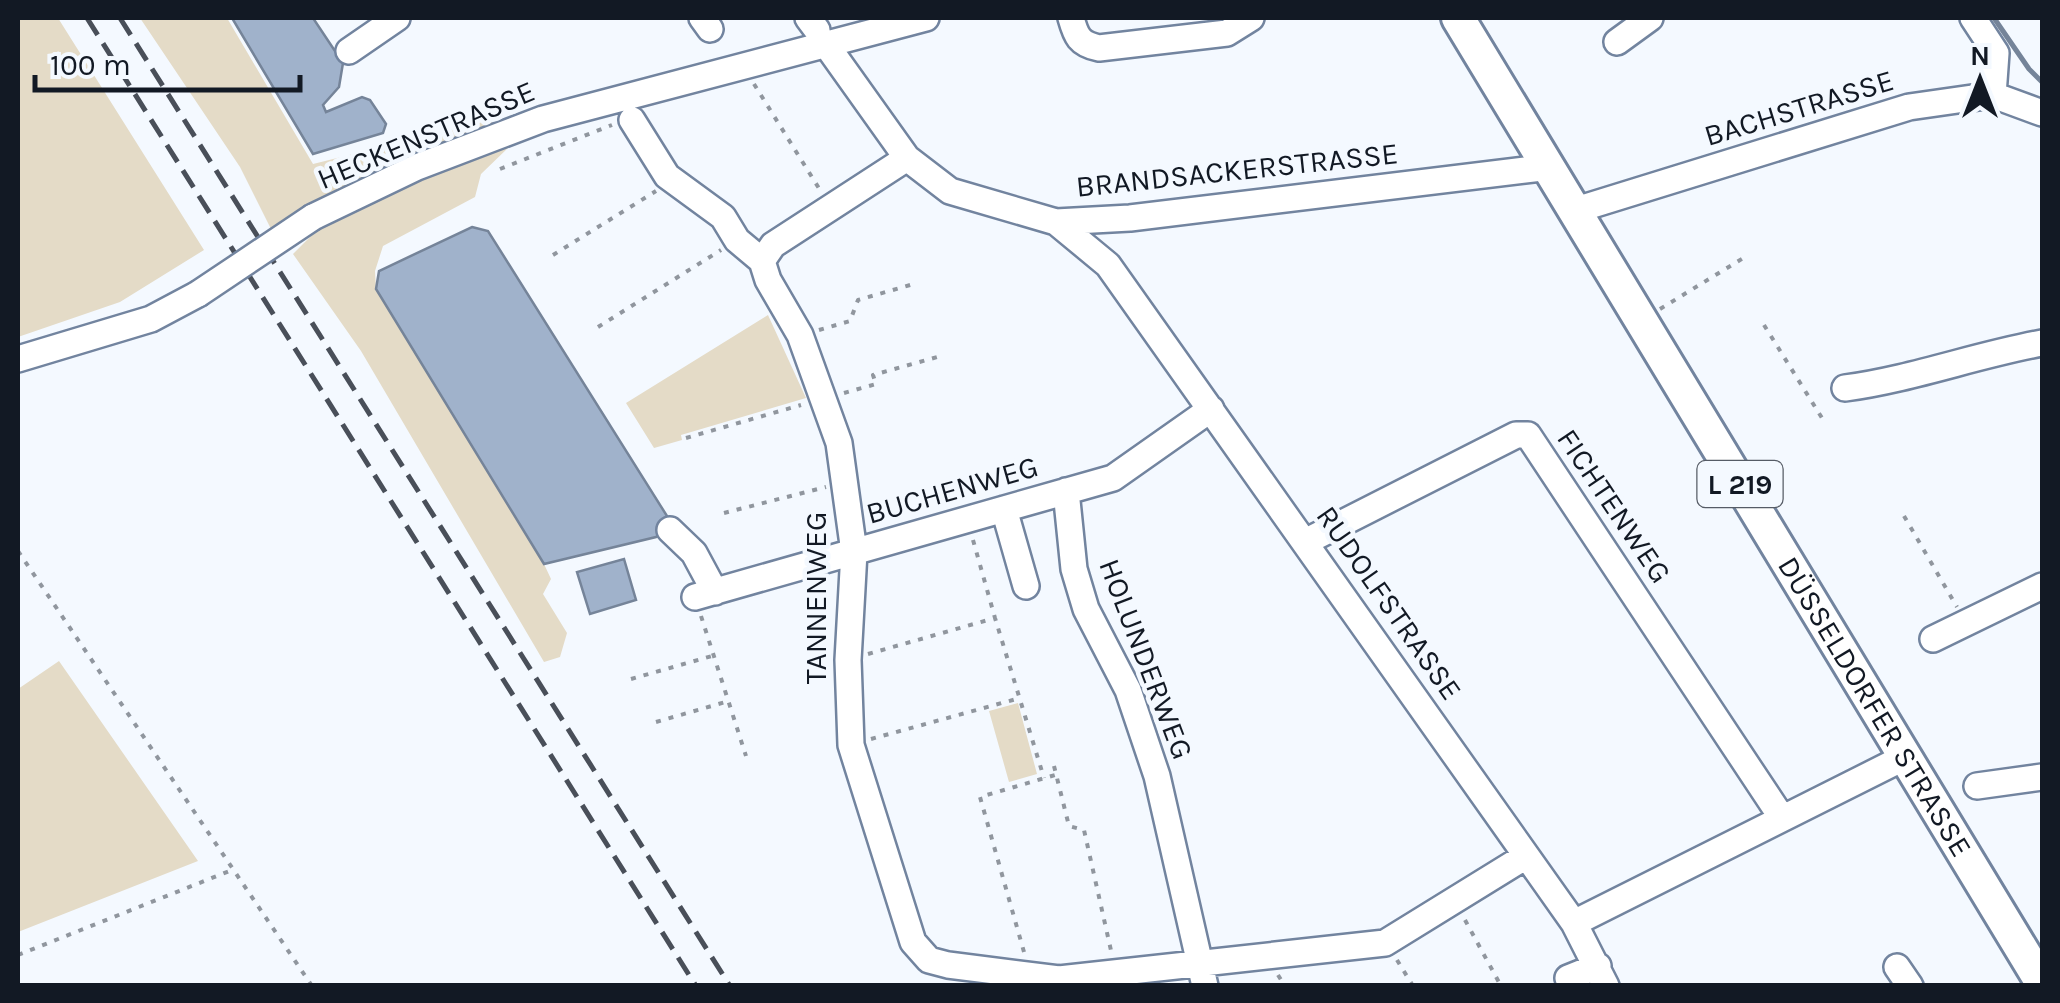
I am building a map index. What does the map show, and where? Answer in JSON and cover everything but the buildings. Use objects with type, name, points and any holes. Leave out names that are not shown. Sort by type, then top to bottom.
[{"type":"main road","name":"DÜSSELDORFER STRASSE","points":[[1458,18],[2042,983]]},
{"type":"street","points":[[350,51],[397,18]]},
{"type":"street","name":"HECKENSTRASSE","points":[[18,359],[151,319],[198,294],[313,218],[417,167],[543,119],[816,30],[926,18]]},
{"type":"street","points":[[1071,18],[1076,37],[1084,45],[1098,48],[1252,18]]},
{"type":"street","points":[[1617,42],[1650,18]]},
{"type":"street","points":[[1974,18],[1996,52],[1993,95]]},
{"type":"street","name":"BRANDSACKERSTRASSE","points":[[816,30],[908,158],[950,191],[1056,222],[1130,218],[1550,167]]},
{"type":"street","name":"BACHSTRASSE","points":[[1576,210],[1908,107],[1993,95],[2042,113]]},
{"type":"street","name":"TANNENWEG","points":[[632,120],[673,180],[723,216],[737,240],[762,261],[768,280],[800,335],[839,443],[854,552],[848,660],[851,745],[914,942],[929,960],[1036,980]]},
{"type":"street","points":[[762,261],[773,245],[908,158]]},
{"type":"street","points":[[1108,265],[1110,236],[1116,226],[1130,218]]},
{"type":"street","name":"RUDOLFSTRASSE","points":[[1056,222],[1108,265],[1574,922],[1602,976]]},
{"type":"street","points":[[1845,388],[1895,381],[1972,356],[2042,343]]},
{"type":"street","name":"BUCHENWEG","points":[[705,594],[1113,478],[1211,409]]},
{"type":"street","name":"FICHTENWEG","points":[[1307,542],[1516,436],[1528,435],[1782,818]]},
{"type":"street","name":"HOLUNDERWEG","points":[[1066,491],[1074,569],[1086,609],[1128,690],[1157,776],[1203,976]]},
{"type":"street","points":[[1004,509],[1026,586]]},
{"type":"street","points":[[670,530],[694,554],[705,594]]},
{"type":"street","points":[[1933,639],[2042,586]]},
{"type":"street","points":[[1574,922],[1905,757]]},
{"type":"street","points":[[1976,786],[2042,777]]},
{"type":"street","points":[[1036,980],[1116,974],[1203,976],[1386,943],[1455,902],[1486,896],[1526,856]]},
{"type":"street","points":[[1568,978],[1602,976]]},
{"type":"path","points":[[754,84],[830,207]]},
{"type":"path","points":[[500,170],[632,120]]},
{"type":"path","points":[[552,255],[673,180]]},
{"type":"path","points":[[598,327],[737,240]]},
{"type":"path","points":[[1642,320],[1745,257]]},
{"type":"path","points":[[800,335],[850,321],[858,300],[918,283]]},
{"type":"path","points":[[1764,326],[1822,418]]},
{"type":"path","points":[[724,513],[847,481]]},
{"type":"path","points":[[1904,516],[1967,623]]},
{"type":"path","points":[[967,520],[1044,778]]},
{"type":"path","points":[[18,551],[312,986]]},
{"type":"path","points":[[705,594],[712,656],[746,756]]},
{"type":"path","points":[[848,660],[995,618]]},
{"type":"path","points":[[631,679],[712,656]]},
{"type":"path","points":[[851,745],[1020,698]]},
{"type":"path","points":[[656,722],[729,701]]},
{"type":"path","points":[[1054,766],[1069,826],[1084,830],[1116,974]]},
{"type":"path","points":[[1036,980],[980,797],[1056,775]]},
{"type":"path","points":[[18,955],[232,870]]},
{"type":"path","points":[[1455,902],[1501,986]]},
{"type":"path","points":[[1386,943],[1413,986]]},
{"type":"shaded area","points":[[18,18],[58,18],[204,250],[120,302],[18,337]]},
{"type":"shaded area","points":[[140,18],[227,18],[313,164],[490,120],[509,147],[481,174],[475,197],[383,246],[375,271],[376,289],[544,564],[551,579],[543,594],[567,633],[560,657],[544,662],[361,351],[293,254],[319,228],[305,210],[271,229],[240,167]]},
{"type":"shaded area","points":[[768,315],[806,398],[681,435],[682,440],[654,448],[626,403]]},
{"type":"shaded area","points":[[59,661],[198,861],[18,932],[18,689]]},
{"type":"shaded area","points":[[1018,703],[1037,774],[1009,782],[989,711]]},
{"type":"water","points":[[232,18],[313,18],[343,63],[339,87],[323,105],[326,112],[362,97],[370,100],[386,124],[383,133],[313,154]]},
{"type":"water","points":[[472,227],[488,231],[672,524],[656,537],[544,564],[376,289],[379,271]]},
{"type":"water","points":[[624,559],[636,600],[590,614],[577,572]]},
{"type":"waterway","points":[[1994,18],[2042,82]]},
{"type":"railway","points":[[87,18],[696,986]]},
{"type":"railway","points":[[120,18],[730,986]]}]
